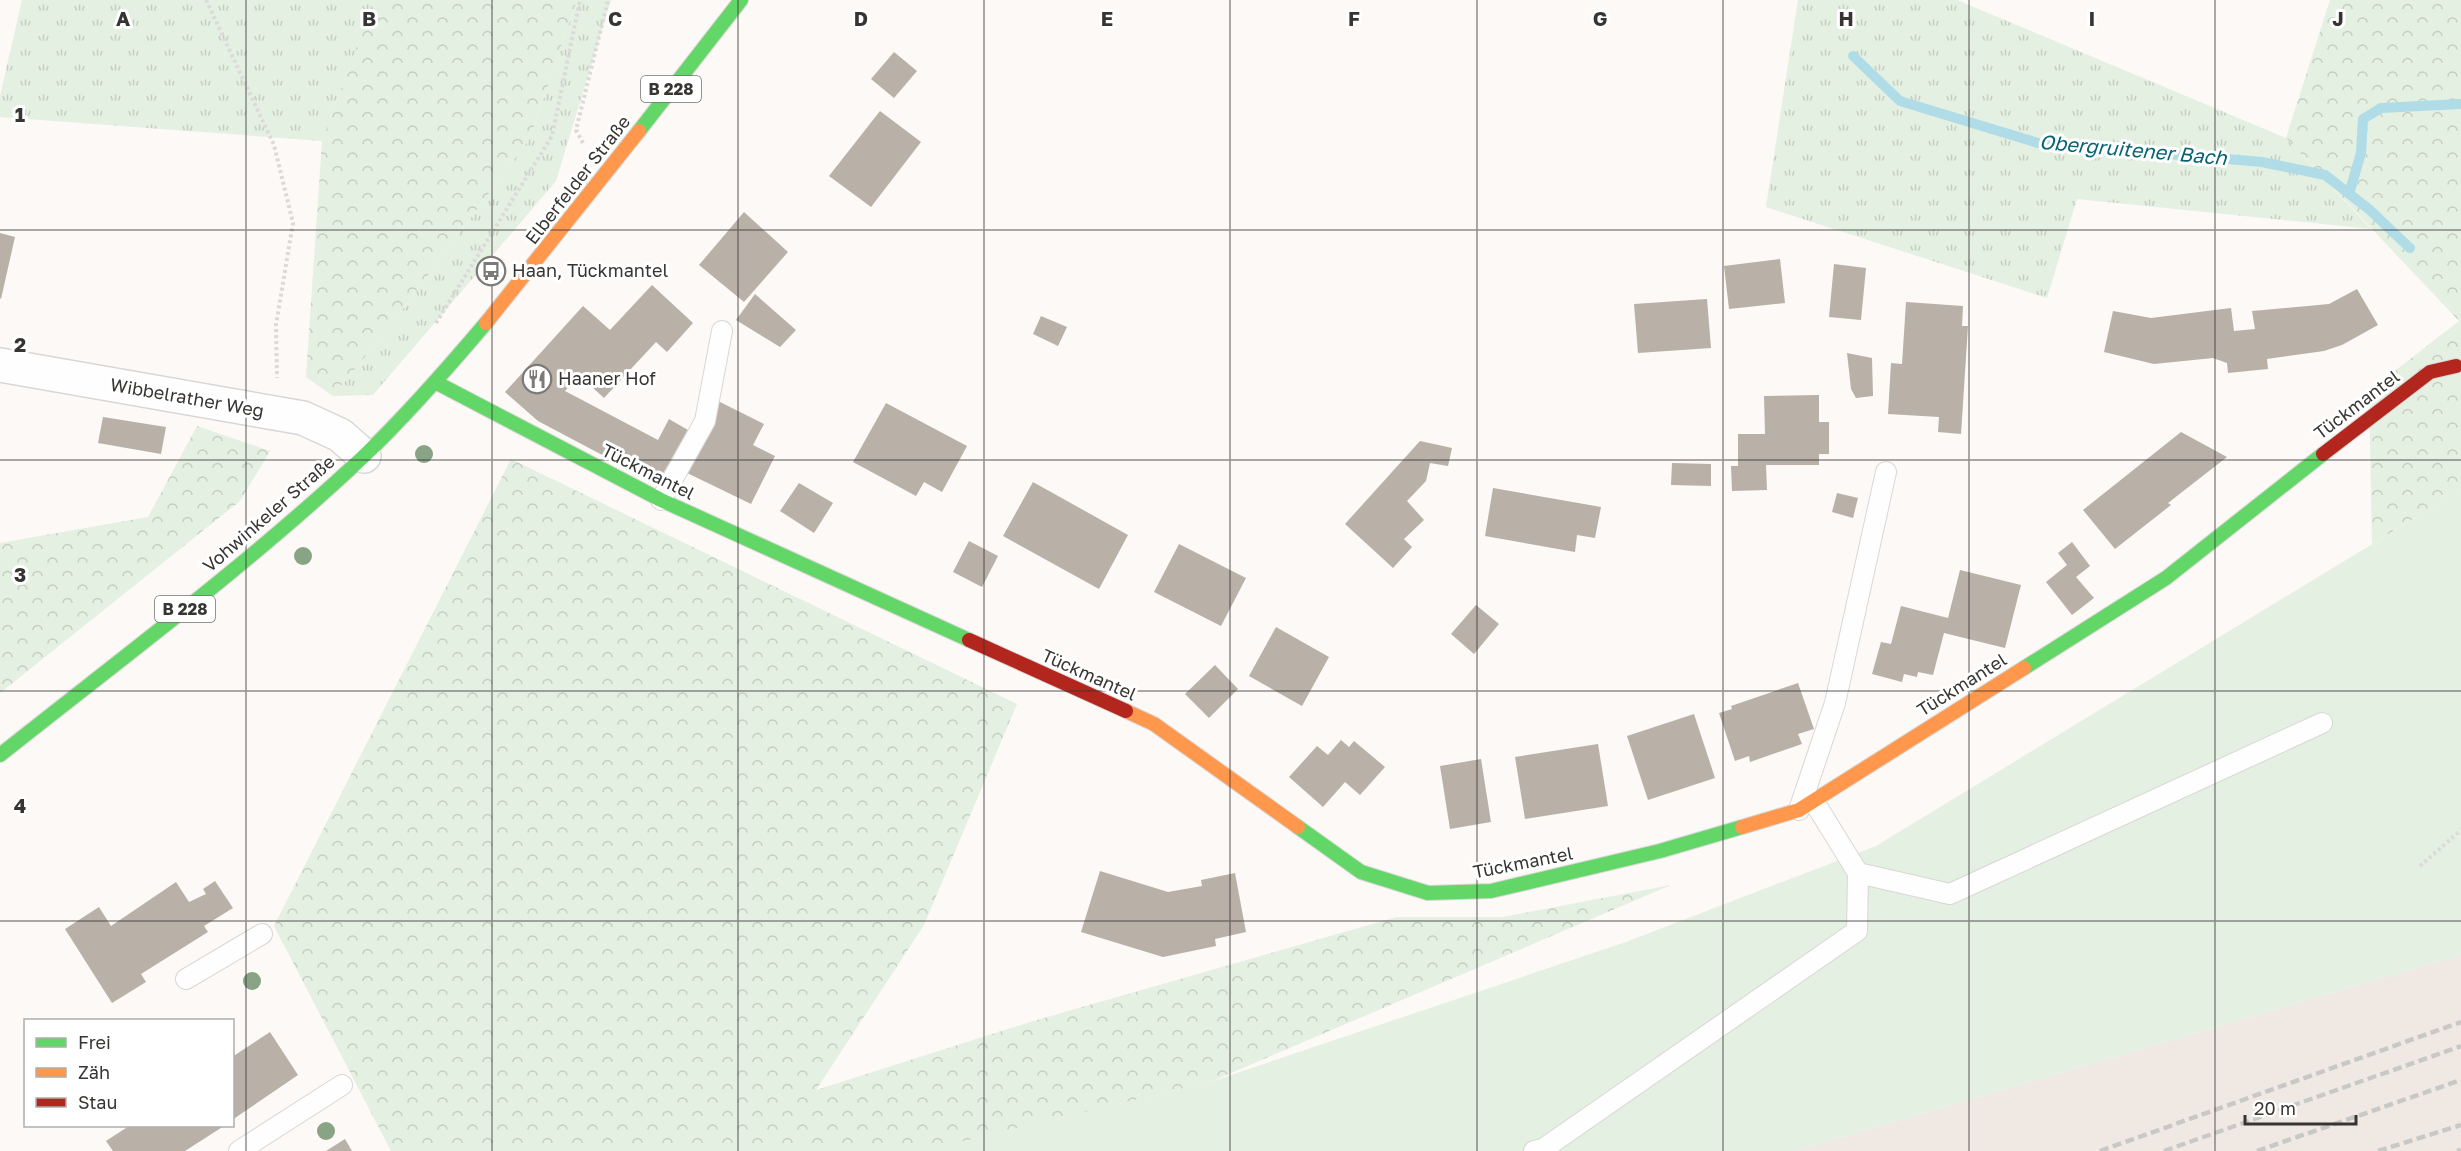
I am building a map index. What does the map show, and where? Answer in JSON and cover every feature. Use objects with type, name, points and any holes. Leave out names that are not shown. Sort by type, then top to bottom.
[{"type":"street","name":"Elberfelder Straße","points":[[364,456],[435,382],[515,289],[741,0]]},
{"type":"street","name":"Wibbelrather Weg","points":[[0,365],[303,418],[340,435],[364,456]]},
{"type":"street","name":"Tückmantel","points":[[435,382],[661,500],[1154,724],[1361,872],[1428,893],[1491,891],[1660,851],[1806,805],[2166,578],[2430,372],[2458,367]]},
{"type":"street","name":"Vohwinkeler Straße","points":[[0,755],[266,544],[364,456]]},
{"type":"lane","points":[[661,500],[705,421],[722,331]]},
{"type":"lane","points":[[1534,1151],[1543,1149],[1857,932],[1858,873],[1806,805],[1835,703],[1886,472]]},
{"type":"lane","points":[[1858,873],[1950,894],[2322,723]]},
{"type":"lane","points":[[186,979],[262,934]]},
{"type":"lane","points":[[239,1151],[342,1084]]},
{"type":"path","points":[[206,0],[274,145],[293,223],[276,326],[278,415]]},
{"type":"path","points":[[435,324],[552,136],[580,0]]},
{"type":"path","points":[[602,178],[576,130],[608,0]]},
{"type":"path","points":[[2420,866],[2461,830]]},
{"type":"shaded area","points":[[2461,955],[2461,1151],[1796,1151]]},
{"type":"green space","points":[[22,0],[374,0],[322,141],[0,117],[0,96]]},
{"type":"green space","points":[[374,0],[577,0],[530,138],[394,321],[333,396],[306,377],[322,141]]},
{"type":"green space","points":[[577,0],[611,0],[556,181],[373,395],[333,396],[394,321],[530,138]]},
{"type":"green space","points":[[1798,0],[1957,0],[2286,138],[2371,229],[2077,199],[2047,298],[1766,207]]},
{"type":"green space","points":[[2330,0],[2461,0],[2461,490],[2372,544],[2369,391],[2459,321],[2286,138]]},
{"type":"green space","points":[[197,426],[270,451],[240,501],[0,693],[0,543],[148,517]]},
{"type":"green space","points":[[511,459],[1017,704],[924,925],[816,1090],[1030,1022],[1397,917],[1503,917],[1671,885],[1210,1082],[961,1142],[962,1151],[391,1151],[274,926]]},
{"type":"green space","points":[[2461,490],[2461,955],[1796,1151],[962,1151],[960,1142],[1210,1082],[1626,942],[1876,846]]},
{"type":"building","points":[[894,52],[917,71],[894,98],[871,79]]},
{"type":"building","points":[[880,111],[921,142],[871,207],[829,176]]},
{"type":"building","points":[[744,212],[788,252],[744,302],[699,265]]},
{"type":"building","points":[[0,233],[15,237],[1,299],[0,298]]},
{"type":"building","points":[[1780,259],[1785,303],[1729,309],[1724,266]]},
{"type":"building","points":[[1834,264],[1866,268],[1861,320],[1829,317]]},
{"type":"building","points":[[652,285],[693,323],[667,352],[656,342],[604,398],[579,375],[565,391],[658,440],[669,419],[688,430],[657,484],[538,421],[505,392],[583,306],[610,330]]},
{"type":"building","points":[[2357,289],[2378,325],[2342,345],[2324,351],[2267,359],[2268,369],[2228,373],[2227,363],[2213,358],[2154,364],[2104,352],[2113,311],[2151,318],[2231,308],[2234,331],[2255,329],[2252,311],[2329,304]]},
{"type":"building","points":[[755,294],[796,330],[780,347],[736,320]]},
{"type":"building","points":[[1707,299],[1711,348],[1638,353],[1634,304]]},
{"type":"building","points":[[1906,302],[1963,306],[1962,326],[1968,326],[1961,434],[1938,432],[1939,417],[1888,414],[1891,363],[1902,364]]},
{"type":"building","points":[[1041,316],[1067,327],[1058,346],[1033,334]]},
{"type":"building","points":[[1847,353],[1872,358],[1873,396],[1856,398],[1851,389]]},
{"type":"building","points":[[1819,395],[1819,422],[1829,422],[1829,454],[1819,454],[1819,465],[1766,465],[1767,490],[1732,491],[1731,466],[1738,466],[1738,434],[1765,434],[1764,396]]},
{"type":"building","points":[[716,400],[764,424],[753,445],[775,456],[751,504],[683,471]]},
{"type":"building","points":[[886,403],[967,446],[942,492],[924,482],[916,496],[853,462]]},
{"type":"building","points":[[103,417],[166,427],[161,454],[98,443]]},
{"type":"building","points":[[2181,432],[2227,457],[2168,503],[2171,505],[2115,549],[2083,510]]},
{"type":"building","points":[[1420,441],[1452,448],[1448,466],[1430,463],[1426,481],[1407,501],[1424,520],[1404,539],[1412,547],[1393,568],[1345,524]]},
{"type":"building","points":[[1672,463],[1711,464],[1711,486],[1671,485]]},
{"type":"building","points":[[1033,482],[1128,535],[1099,589],[1003,536]]},
{"type":"building","points":[[799,483],[833,503],[814,533],[780,511]]},
{"type":"building","points":[[1493,488],[1601,507],[1595,538],[1577,535],[1575,552],[1485,536]]},
{"type":"building","points":[[1837,493],[1858,498],[1853,518],[1832,512]]},
{"type":"building","points":[[969,541],[998,556],[982,587],[953,572]]},
{"type":"building","points":[[2072,542],[2090,566],[2076,577],[2094,598],[2072,615],[2046,582],[2067,565],[2058,553]]},
{"type":"building","points":[[1179,544],[1246,578],[1221,626],[1154,592]]},
{"type":"building","points":[[1960,570],[2021,585],[2005,648],[1944,633],[1933,675],[1918,672],[1917,677],[1904,674],[1902,682],[1872,674],[1881,642],[1891,644],[1901,606],[1948,618]]},
{"type":"building","points":[[1476,605],[1499,624],[1474,654],[1451,634]]},
{"type":"building","points":[[1276,627],[1329,657],[1302,706],[1249,676]]},
{"type":"building","points":[[1215,665],[1238,689],[1209,718],[1185,694]]},
{"type":"building","points":[[1798,683],[1814,729],[1798,734],[1802,744],[1750,762],[1749,756],[1735,761],[1719,713],[1732,709],[1731,706]]},
{"type":"building","points":[[1694,714],[1715,778],[1648,800],[1627,736]]},
{"type":"building","points":[[1341,740],[1349,747],[1354,741],[1385,767],[1360,795],[1345,782],[1323,807],[1289,777],[1317,746],[1328,755]]},
{"type":"building","points":[[1598,744],[1608,806],[1525,819],[1515,757]]},
{"type":"building","points":[[1481,759],[1491,822],[1450,829],[1440,766]]},
{"type":"building","points":[[1100,871],[1168,892],[1202,886],[1201,880],[1235,873],[1246,932],[1215,939],[1216,946],[1163,957],[1081,932]]},
{"type":"building","points":[[215,881],[233,908],[204,926],[208,932],[141,974],[146,982],[112,1003],[65,929],[99,907],[111,926],[176,882],[189,902],[206,894],[203,889]]},
{"type":"building","points":[[270,1032],[298,1075],[234,1119],[234,1056]]},
{"type":"building","points":[[127,1127],[222,1127],[185,1151],[113,1151],[106,1141]]},
{"type":"building","points":[[345,1139],[352,1151],[326,1151]]},
{"type":"waterway","name":"Obergruitener Bach","points":[[1853,56],[1900,101],[2038,143],[2262,162],[2325,175],[2370,210],[2410,248]]},
{"type":"waterway","points":[[2349,194],[2361,153],[2363,119],[2381,108],[2461,104]]},
{"type":"railway","points":[[2100,1151],[2461,1022]]},
{"type":"railway","points":[[2164,1151],[2461,1046]]},
{"type":"railway","points":[[2257,1151],[2461,1080]]},
{"type":"railway","points":[[2378,1151],[2461,1125]]},
{"type":"railway","points":[[2457,1151],[2461,1150]]},
{"type":"traffic: fast","points":[[639,131],[741,0]]},
{"type":"traffic: fast","points":[[0,755],[184,610],[320,497],[395,425],[486,323]]},
{"type":"traffic: fast","points":[[435,382],[661,500],[969,640]]},
{"type":"traffic: fast","points":[[2024,668],[2166,578],[2323,454]]},
{"type":"traffic: fast","points":[[1298,827],[1361,872],[1428,893],[1491,891],[1660,851],[1742,827]]},
{"type":"traffic: slow","points":[[486,323],[639,131]]},
{"type":"traffic: slow","points":[[1742,827],[1799,810],[2024,668]]},
{"type":"traffic: slow","points":[[1126,711],[1154,724],[1298,827]]},
{"type":"traffic: jam","points":[[2323,454],[2430,372],[2456,366]]},
{"type":"traffic: jam","points":[[969,640],[1126,711]]},
{"type":"place","name":"Haan, Tückmantel","points":[[491,271]]},
{"type":"place","name":"Haaner Hof","points":[[537,379]]}]
